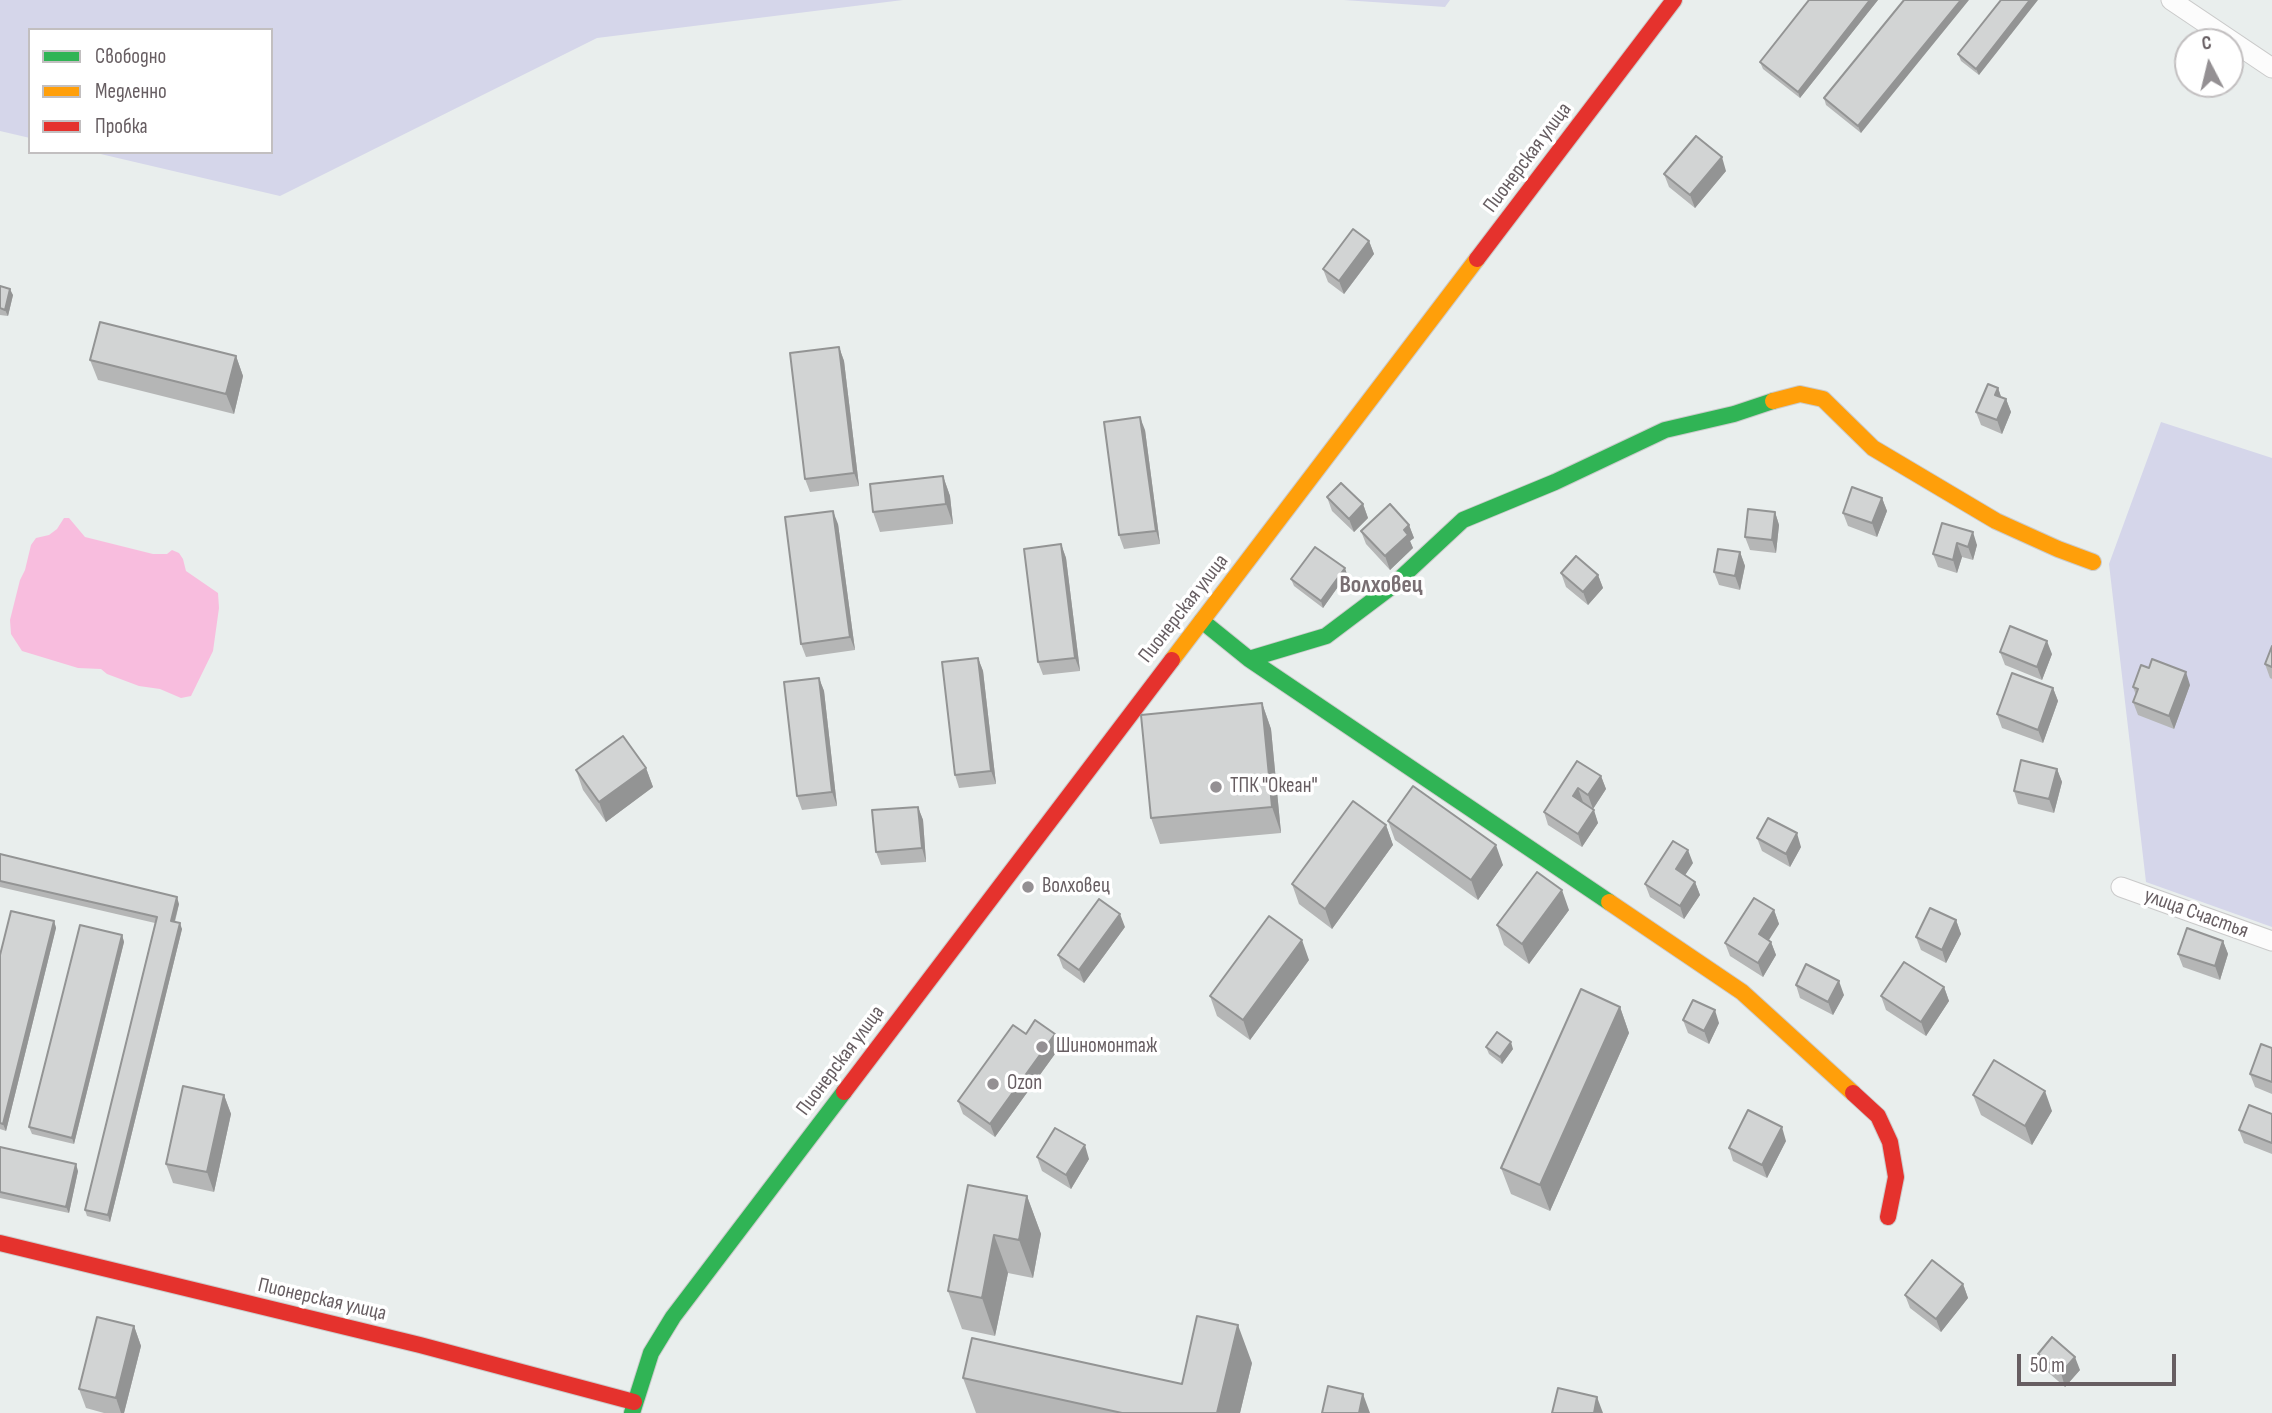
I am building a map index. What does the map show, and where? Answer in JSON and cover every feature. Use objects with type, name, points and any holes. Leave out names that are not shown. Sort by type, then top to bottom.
[{"type":"street","name":"Пионерская улица","points":[[0,1242],[420,1345],[633,1407],[651,1353],[673,1317],[1674,0]]},
{"type":"street","points":[[2171,0],[2272,68]]},
{"type":"street","points":[[1249,659],[1326,636],[1391,587],[1463,520],[1555,482],[1665,430],[1734,414],[1800,394],[1823,400],[1873,448],[1996,521],[2094,562]]},
{"type":"street","points":[[1202,621],[1249,659],[1742,992],[1878,1116],[1890,1142],[1896,1177],[1888,1217]]},
{"type":"street","name":"улица Счастья","points":[[2121,887],[2272,941]]},
{"type":"shaded area","points":[[0,0],[903,0],[597,38],[280,196],[101,154],[273,154],[273,28],[28,28],[28,138],[0,131]]},
{"type":"shaded area","points":[[1344,0],[1450,0],[1445,7]]},
{"type":"shaded area","points":[[2161,422],[2272,458],[2272,927],[2146,882],[2109,564]]},
{"type":"shaded area","points":[[64,518],[69,518],[85,537],[153,554],[167,554],[172,550],[179,553],[186,571],[218,593],[219,608],[213,651],[191,696],[181,698],[160,689],[139,686],[107,674],[101,669],[78,668],[22,651],[11,634],[10,620],[31,545],[36,538],[49,535],[57,529]]},
{"type":"building","points":[[1809,0],[1870,0],[1798,92],[1760,62]]},
{"type":"building","points":[[1904,0],[1961,0],[1858,126],[1824,98]]},
{"type":"building","points":[[2001,0],[2030,0],[1976,69],[1958,54]]},
{"type":"building","points":[[1696,136],[1722,157],[1690,195],[1664,174]]},
{"type":"building","points":[[1353,229],[1369,241],[1339,281],[1323,269]]},
{"type":"building","points":[[0,286],[10,289],[5,310],[0,308]]},
{"type":"building","points":[[100,322],[236,356],[226,394],[90,360]]},
{"type":"building","points":[[839,347],[854,473],[805,479],[790,353]]},
{"type":"building","points":[[1988,384],[1998,388],[1995,395],[2006,399],[1997,420],[1976,412]]},
{"type":"building","points":[[1140,417],[1156,531],[1119,535],[1104,422]]},
{"type":"building","points":[[943,476],[946,504],[873,512],[870,484]]},
{"type":"building","points":[[1341,483],[1363,504],[1349,519],[1327,497]]},
{"type":"building","points":[[1852,487],[1882,498],[1872,523],[1843,513]]},
{"type":"building","points":[[1390,504],[1409,525],[1404,530],[1408,535],[1385,556],[1361,531]]},
{"type":"building","points":[[1748,509],[1775,512],[1772,540],[1745,537]]},
{"type":"building","points":[[833,511],[850,637],[801,644],[785,517]]},
{"type":"building","points":[[1942,523],[1973,532],[1968,547],[1957,543],[1953,560],[1933,554]]},
{"type":"building","points":[[1061,544],[1075,658],[1038,662],[1024,549]]},
{"type":"building","points":[[1315,547],[1345,568],[1321,601],[1291,579]]},
{"type":"building","points":[[1718,549],[1740,552],[1735,576],[1714,572]]},
{"type":"building","points":[[1576,556],[1598,575],[1583,592],[1561,573]]},
{"type":"building","points":[[2010,626],[2047,641],[2037,667],[2000,652]]},
{"type":"building","points":[[2272,646],[2272,667],[2265,664]]},
{"type":"building","points":[[978,658],[991,771],[955,775],[942,662]]},
{"type":"building","points":[[2152,659],[2186,672],[2169,716],[2133,702],[2138,689],[2133,687],[2141,665],[2149,668]]},
{"type":"building","points":[[2012,673],[2053,688],[2038,730],[1997,714]]},
{"type":"building","points":[[819,678],[832,792],[797,796],[784,682]]},
{"type":"building","name":"ТПК \"Океан\"","points":[[1262,703],[1272,807],[1151,818],[1141,715]]},
{"type":"building","points":[[623,736],[646,768],[599,802],[576,770]]},
{"type":"building","points":[[2021,760],[2057,769],[2049,799],[2014,791]]},
{"type":"building","points":[[1577,761],[1601,776],[1588,795],[1578,788],[1573,796],[1594,810],[1578,834],[1544,812]]},
{"type":"building","points":[[1413,786],[1496,845],[1471,880],[1388,821]]},
{"type":"building","points":[[1353,801],[1386,825],[1325,909],[1292,884]]},
{"type":"building","points":[[918,807],[922,848],[876,852],[872,810]]},
{"type":"building","points":[[1768,818],[1797,833],[1786,854],[1757,838]]},
{"type":"building","points":[[1673,841],[1688,850],[1676,869],[1695,882],[1680,906],[1645,884]]},
{"type":"building","points":[[0,854],[177,897],[171,921],[180,923],[108,1215],[85,1210],[157,917],[0,881]]},
{"type":"building","points":[[1537,872],[1562,890],[1522,944],[1497,925]]},
{"type":"building","points":[[1754,898],[1774,910],[1759,934],[1771,942],[1758,963],[1725,943]]},
{"type":"building","points":[[1099,899],[1120,914],[1079,970],[1058,955]]},
{"type":"building","points":[[1930,908],[1956,920],[1942,950],[1916,937]]},
{"type":"building","points":[[11,911],[54,921],[3,1124],[0,1123],[0,955]]},
{"type":"building","points":[[1269,916],[1302,940],[1243,1020],[1210,996]]},
{"type":"building","points":[[80,925],[122,935],[72,1138],[29,1127]]},
{"type":"building","points":[[2187,928],[2223,941],[2215,966],[2178,954]]},
{"type":"building","points":[[1904,962],[1944,987],[1921,1022],[1881,996]]},
{"type":"building","points":[[1806,964],[1839,981],[1828,1002],[1796,985]]},
{"type":"building","points":[[1581,989],[1620,1007],[1540,1185],[1501,1168]]},
{"type":"building","points":[[1693,1000],[1715,1010],[1704,1031],[1683,1020]]},
{"type":"building","points":[[1035,1020],[1055,1034],[990,1124],[958,1101],[1013,1025],[1026,1034]]},
{"type":"building","points":[[1497,1032],[1511,1042],[1500,1057],[1486,1047]]},
{"type":"building","points":[[2261,1044],[2272,1048],[2272,1082],[2250,1074]]},
{"type":"building","points":[[1994,1060],[2045,1091],[2025,1126],[1973,1095]]},
{"type":"building","points":[[183,1086],[224,1095],[207,1172],[166,1164]]},
{"type":"building","points":[[2249,1105],[2272,1114],[2272,1143],[2239,1130]]},
{"type":"building","points":[[1748,1110],[1782,1127],[1762,1165],[1729,1148]]},
{"type":"building","points":[[1055,1128],[1085,1145],[1066,1175],[1037,1157]]},
{"type":"building","points":[[0,1147],[76,1164],[66,1207],[0,1192]]},
{"type":"building","points":[[968,1185],[1027,1196],[1019,1240],[994,1235],[982,1298],[948,1291]]},
{"type":"building","points":[[1932,1260],[1963,1284],[1936,1319],[1905,1295]]},
{"type":"building","points":[[1197,1316],[1238,1325],[1217,1413],[1122,1413],[963,1378],[972,1338],[1182,1384]]},
{"type":"building","points":[[97,1317],[134,1326],[116,1398],[79,1389]]},
{"type":"building","points":[[2052,1337],[2075,1357],[2061,1373],[2038,1354]]},
{"type":"building","points":[[1328,1386],[1363,1394],[1359,1413],[1322,1413]]},
{"type":"building","points":[[1558,1388],[1597,1397],[1594,1413],[1552,1413]]},
{"type":"traffic: fast","points":[[1249,659],[1326,636],[1391,587],[1463,520],[1555,482],[1665,430],[1734,414],[1773,401]]},
{"type":"traffic: fast","points":[[1202,621],[1249,659],[1609,902]]},
{"type":"traffic: fast","points":[[632,1413],[651,1353],[673,1317],[844,1092]]},
{"type":"traffic: slow","points":[[1172,660],[1477,259]]},
{"type":"traffic: slow","points":[[1773,401],[1800,394],[1823,399],[1873,448],[1996,521],[2093,562]]},
{"type":"traffic: slow","points":[[1609,902],[1742,992],[1853,1093]]},
{"type":"traffic: jam","points":[[1477,259],[1674,0]]},
{"type":"traffic: jam","points":[[844,1092],[1172,660]]},
{"type":"traffic: jam","points":[[1853,1093],[1878,1116],[1890,1142],[1896,1177],[1888,1217]]},
{"type":"traffic: jam","points":[[0,1243],[420,1345],[634,1402]]},
{"type":"place","name":"ТПК \"Океан\"","points":[[1216,787]]},
{"type":"place","name":"Волховец","points":[[1028,887]]},
{"type":"place","name":"Шиномонтаж","points":[[1042,1047]]},
{"type":"place","name":"Ozon","points":[[993,1084]]},
{"type":"district","name":"Волховец","points":[[1381,586]]}]
